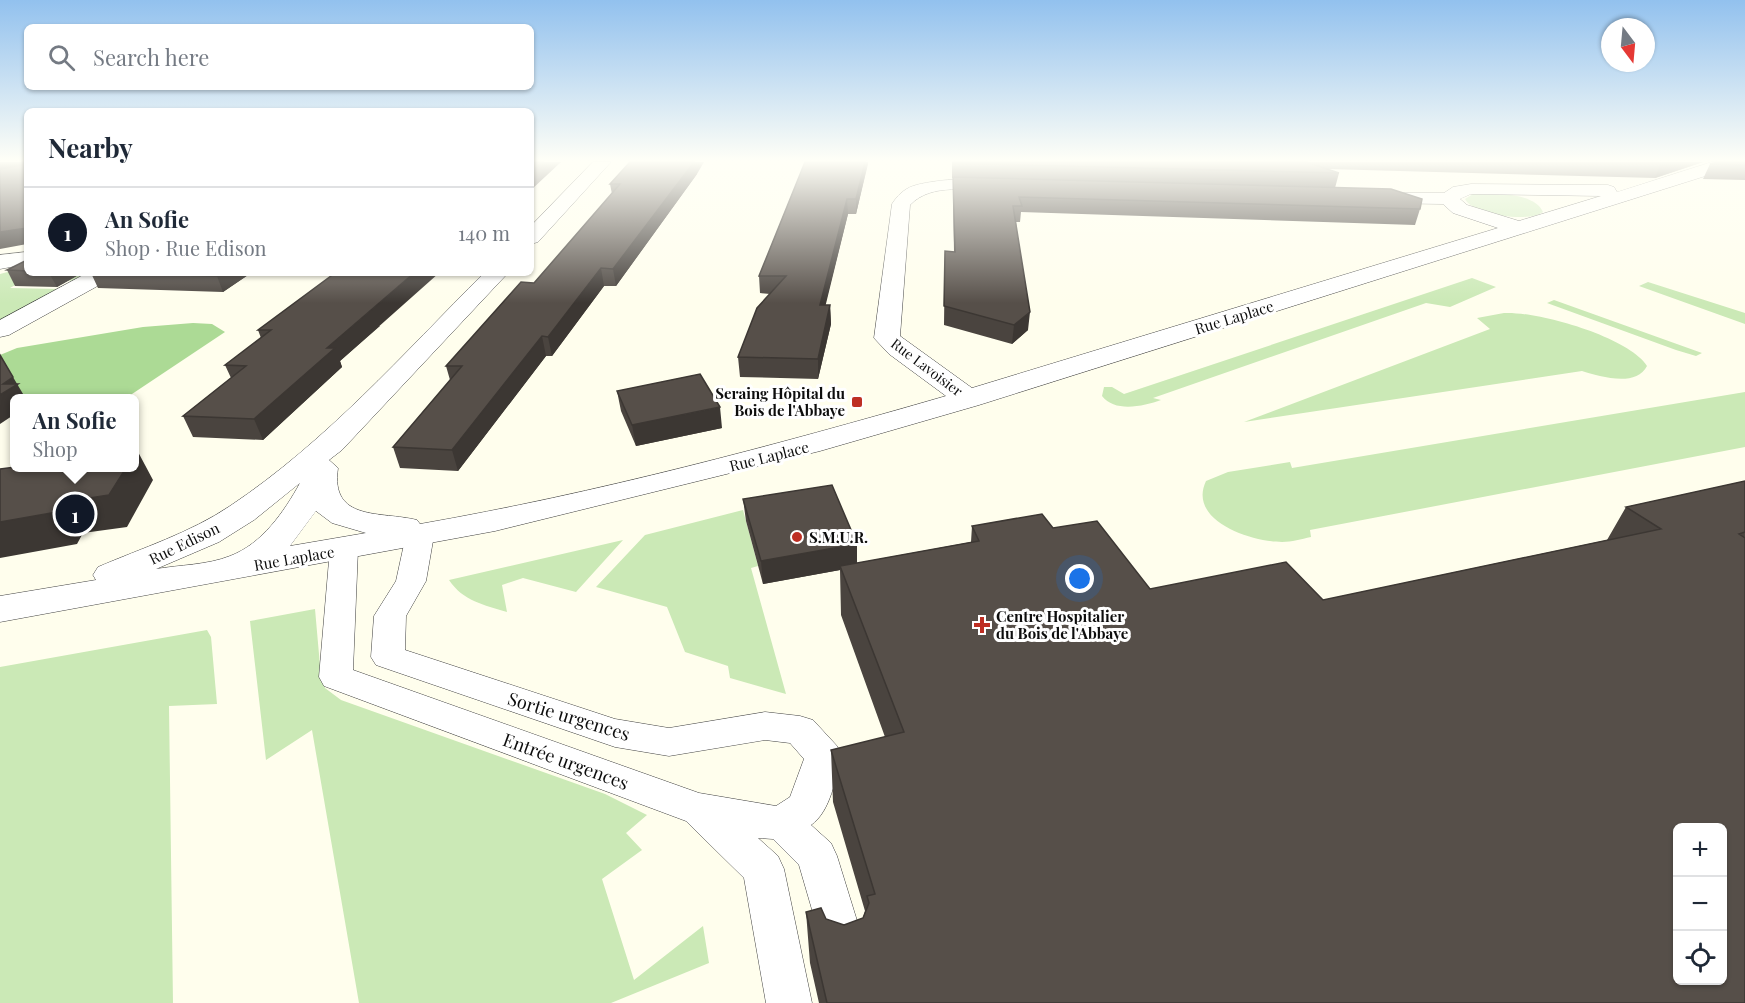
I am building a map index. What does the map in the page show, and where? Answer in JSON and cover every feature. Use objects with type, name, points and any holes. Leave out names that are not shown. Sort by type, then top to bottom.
[{"type":"street","points":[[534,235],[559,209]]},
{"type":"street","name":"Rue Lavoisier","points":[[900,209],[886,326],[887,338],[898,349],[969,399]]},
{"type":"street","points":[[1460,209],[1519,228]]},
{"type":"street","points":[[1556,209],[1560,215]]},
{"type":"street","name":"Rue Laplace","points":[[9,608],[460,528],[678,479],[809,445],[969,399],[1581,209]]},
{"type":"street","points":[[0,262],[24,258]]},
{"type":"street","points":[[0,330],[99,276]]},
{"type":"street","name":"Rue Edison","points":[[9,608],[79,587],[171,552],[225,523],[269,493],[332,444],[494,276]]},
{"type":"street","name":"Rue Edison","points":[[233,569],[251,561],[291,524],[318,482],[332,444]]},
{"type":"street","points":[[318,482],[321,495],[331,508],[346,518],[367,524],[398,527],[460,528]]},
{"type":"street","points":[[233,569],[230,561],[231,550],[238,532],[269,493]]},
{"type":"lane","name":"Sortie urgences","points":[[420,535],[411,581],[390,616],[388,657],[615,733],[669,742],[765,726],[800,730],[824,756],[806,807],[782,824]]},
{"type":"lane","name":"Entrée urgences","points":[[344,549],[336,677],[699,809],[782,824]]},
{"type":"lane","points":[[699,809],[763,869],[789,1003]]},
{"type":"lane","points":[[782,824],[817,856],[845,953]]},
{"type":"green space","points":[[1479,209],[1541,209],[1543,212],[1526,217],[1514,217]]},
{"type":"green space","points":[[15,270],[24,272],[24,276],[83,276],[74,281],[29,277],[10,288],[61,289],[0,321],[0,274]]},
{"type":"green space","points":[[1472,278],[1496,287],[1450,307],[1426,303],[1153,398],[1161,400],[1154,402],[1130,407],[1114,405],[1102,396],[1104,387],[1112,387],[1124,394]]},
{"type":"green space","points":[[1648,282],[1745,313],[1745,324],[1639,286]]},
{"type":"green space","points":[[1554,300],[1702,353],[1696,356],[1676,350],[1547,303]]},
{"type":"green space","points":[[1504,313],[1538,316],[1603,336],[1637,355],[1647,366],[1642,373],[1626,379],[1582,371],[1244,422],[1490,329],[1477,318]]},
{"type":"green space","points":[[193,323],[212,324],[225,332],[132,394],[15,394],[0,355],[17,348],[143,327]]},
{"type":"green space","points":[[1745,392],[1745,447],[1310,530],[1311,537],[1293,541],[1269,541],[1255,538],[1226,526],[1214,518],[1206,507],[1203,495],[1206,481],[1228,472],[1290,462],[1292,468]]},
{"type":"green space","points":[[743,510],[758,566],[751,568],[786,694],[730,678],[728,666],[685,652],[667,607],[596,587],[645,535]]},
{"type":"green space","points":[[623,540],[576,592],[523,578],[502,585],[507,612],[467,598],[449,580]]},
{"type":"green space","points":[[315,609],[321,677],[325,688],[341,700],[605,794],[647,815],[626,833],[642,850],[602,879],[634,980],[703,926],[709,963],[611,1003],[359,1003],[312,730],[266,760],[250,621]]},
{"type":"green space","points":[[207,630],[211,637],[217,704],[169,706],[173,1003],[0,1003],[0,667]]},
{"type":"building","points":[[0,209],[24,209],[24,228],[0,232]]},
{"type":"building","points":[[598,209],[659,209],[613,269],[601,268],[548,337],[542,336],[452,450],[393,447],[462,366],[446,366],[521,282],[534,283]]},
{"type":"building","points":[[786,209],[845,209],[820,305],[830,305],[818,359],[738,357],[757,308],[786,276],[759,276]]},
{"type":"building","points":[[954,209],[1013,209],[1030,312],[1014,325],[944,306],[945,251],[955,252]]},
{"type":"building","points":[[24,262],[24,271],[7,270]]},
{"type":"building","points":[[331,276],[411,276],[327,348],[335,348],[254,419],[183,416],[246,366],[225,365],[271,330],[258,330]]},
{"type":"building","points":[[0,355],[13,377],[3,384],[18,384],[0,395]]},
{"type":"building","points":[[700,374],[720,407],[632,425],[617,391]]},
{"type":"building","points":[[10,468],[10,472],[123,472],[109,495],[64,502],[57,512],[0,522],[0,469]]},
{"type":"building","points":[[1745,481],[1745,532],[1739,534],[1745,538],[1745,1003],[827,1003],[806,912],[821,908],[826,919],[844,925],[863,918],[869,903],[867,896],[875,894],[831,750],[904,732],[840,566],[979,541],[972,526],[1042,514],[1053,528],[1097,521],[1150,589],[1286,562],[1323,600],[1661,529],[1626,507]]},
{"type":"building","name":"S.M.U.R.","points":[[832,485],[857,544],[761,561],[743,499]]},
{"type":"place","name":"Seraing Hôpital du Bois de l'Abbaye","points":[[857,402]]},
{"type":"place","name":"An Sofie","points":[[75,514]]},
{"type":"place","name":"S.M.U.R.","points":[[797,537]]},
{"type":"place","name":"Centre Hospitalier du Bois de l'Abbaye","points":[[982,625]]}]
